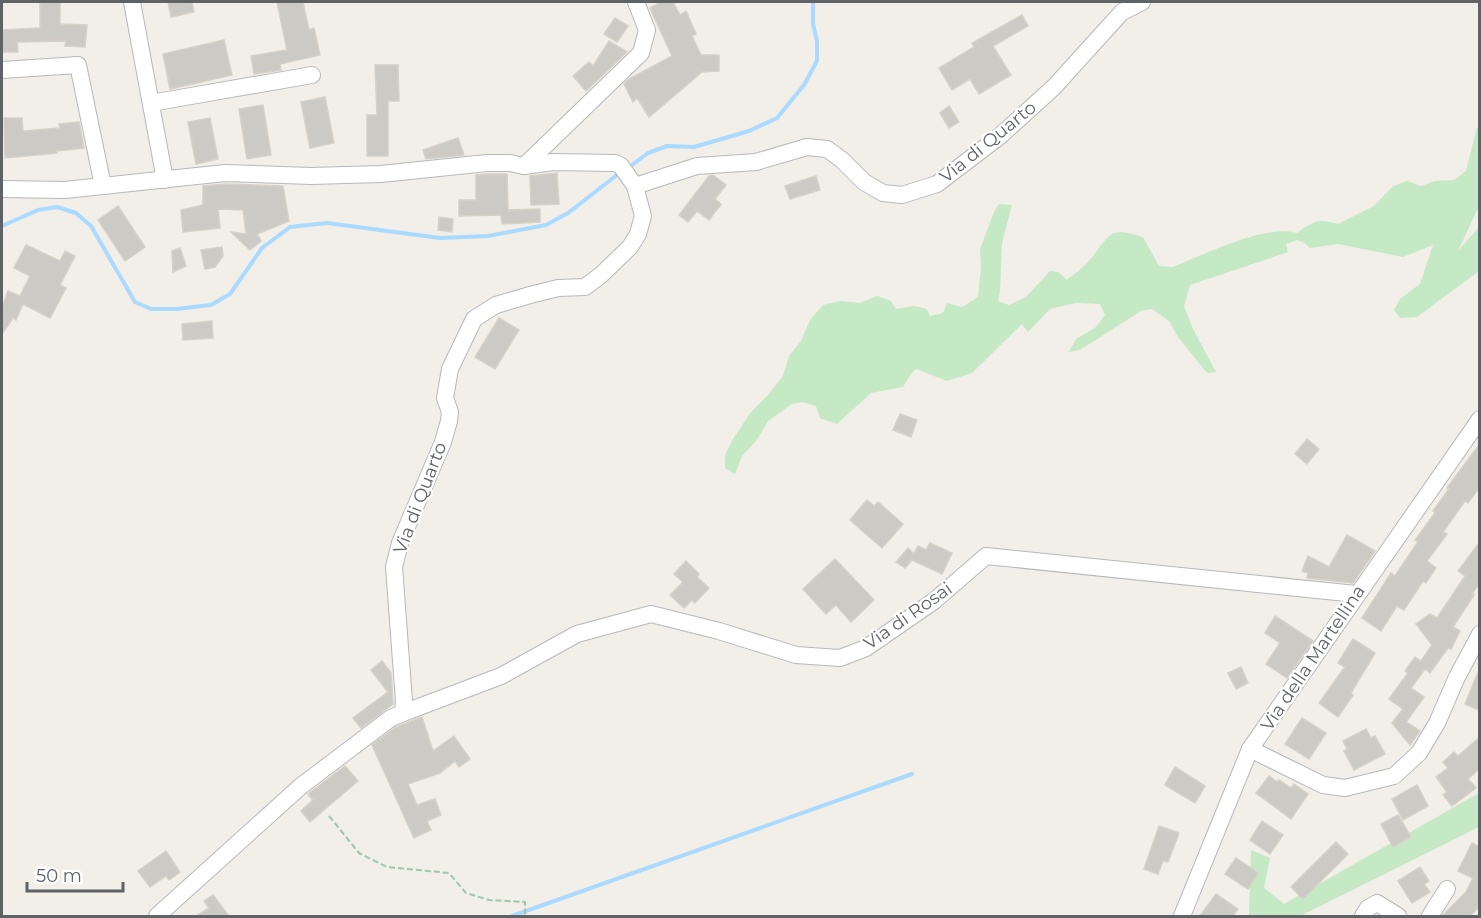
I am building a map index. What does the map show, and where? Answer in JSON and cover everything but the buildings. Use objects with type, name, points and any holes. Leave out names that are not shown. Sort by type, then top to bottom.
[{"type":"street","points":[[132,2],[165,180]]},
{"type":"street","points":[[524,166],[641,53],[647,30],[636,2]]},
{"type":"street","name":"Via di Quarto","points":[[636,186],[698,166],[756,162],[807,147],[827,149],[864,182],[883,193],[902,195],[937,184],[1000,136],[1054,87],[1122,12],[1142,2]]},
{"type":"street","points":[[2,70],[78,65],[103,186]]},
{"type":"street","points":[[151,103],[312,75]]},
{"type":"street","name":"Via di Quarto","points":[[2,189],[65,190],[225,173],[310,176],[381,174],[487,163],[510,163],[524,166],[553,162],[621,166],[636,186],[644,216],[638,234],[630,247],[585,287],[558,288],[530,295],[496,305],[474,319],[450,369],[445,398],[450,412],[449,421],[443,442],[400,543],[394,567],[403,713]]},
{"type":"street","name":"Via della Martellina","points":[[1182,916],[1250,749],[1479,419]]},
{"type":"street","name":"Via di Rosai","points":[[403,713],[501,676],[577,634],[651,614],[796,655],[840,658],[866,648],[934,601],[987,556],[1356,594]]},
{"type":"street","points":[[1250,749],[1323,785],[1345,788],[1394,776],[1419,753],[1437,723],[1479,634]]},
{"type":"street","points":[[157,916],[301,786],[391,718],[403,713]]},
{"type":"street","points":[[1430,916],[1447,889]]},
{"type":"street","points":[[1363,916],[1368,908],[1377,903],[1399,916],[1405,916]]},
{"type":"path","points":[[329,816],[359,853],[368,858],[387,867],[449,873],[466,893],[489,900],[525,902],[525,916]]},
{"type":"green space","points":[[1477,127],[1480,132],[1479,206],[1458,251],[1479,227],[1479,271],[1417,317],[1400,318],[1394,310],[1400,299],[1420,284],[1433,245],[1403,257],[1338,244],[1310,248],[1297,240],[1286,244],[1288,252],[1190,285],[1184,306],[1193,329],[1216,372],[1207,373],[1178,337],[1169,321],[1152,309],[1141,311],[1080,350],[1069,352],[1076,339],[1095,328],[1105,315],[1100,304],[1076,303],[1050,309],[1028,332],[1022,324],[972,373],[947,381],[916,369],[903,387],[871,393],[837,424],[820,418],[816,406],[803,402],[792,404],[768,421],[756,441],[742,456],[735,474],[725,468],[725,455],[733,439],[751,412],[783,376],[789,356],[801,341],[810,320],[823,305],[840,301],[860,303],[877,296],[891,301],[896,309],[914,306],[927,309],[930,316],[943,313],[947,303],[962,307],[978,297],[980,249],[999,204],[1012,205],[1002,243],[998,301],[1009,305],[1026,297],[1050,271],[1058,272],[1067,280],[1087,264],[1110,235],[1116,233],[1122,232],[1143,237],[1159,266],[1173,267],[1252,236],[1284,231],[1297,233],[1312,223],[1321,221],[1338,224],[1374,206],[1393,186],[1407,181],[1421,186],[1435,181],[1454,180],[1466,171]]},
{"type":"green space","points":[[1479,793],[1479,827],[1300,916],[1249,916],[1251,850],[1270,858],[1264,888],[1284,904]]},
{"type":"waterway","points":[[632,165],[648,153],[667,146],[694,147],[749,131],[777,118],[804,85],[817,61],[813,2]]},
{"type":"waterway","points":[[2,226],[38,210],[57,207],[76,213],[91,226],[135,302],[151,309],[176,309],[211,305],[230,294],[262,248],[290,227],[327,223],[440,238],[488,236],[546,225],[568,213],[617,175]]},
{"type":"waterway","points":[[512,916],[912,774]]}]
